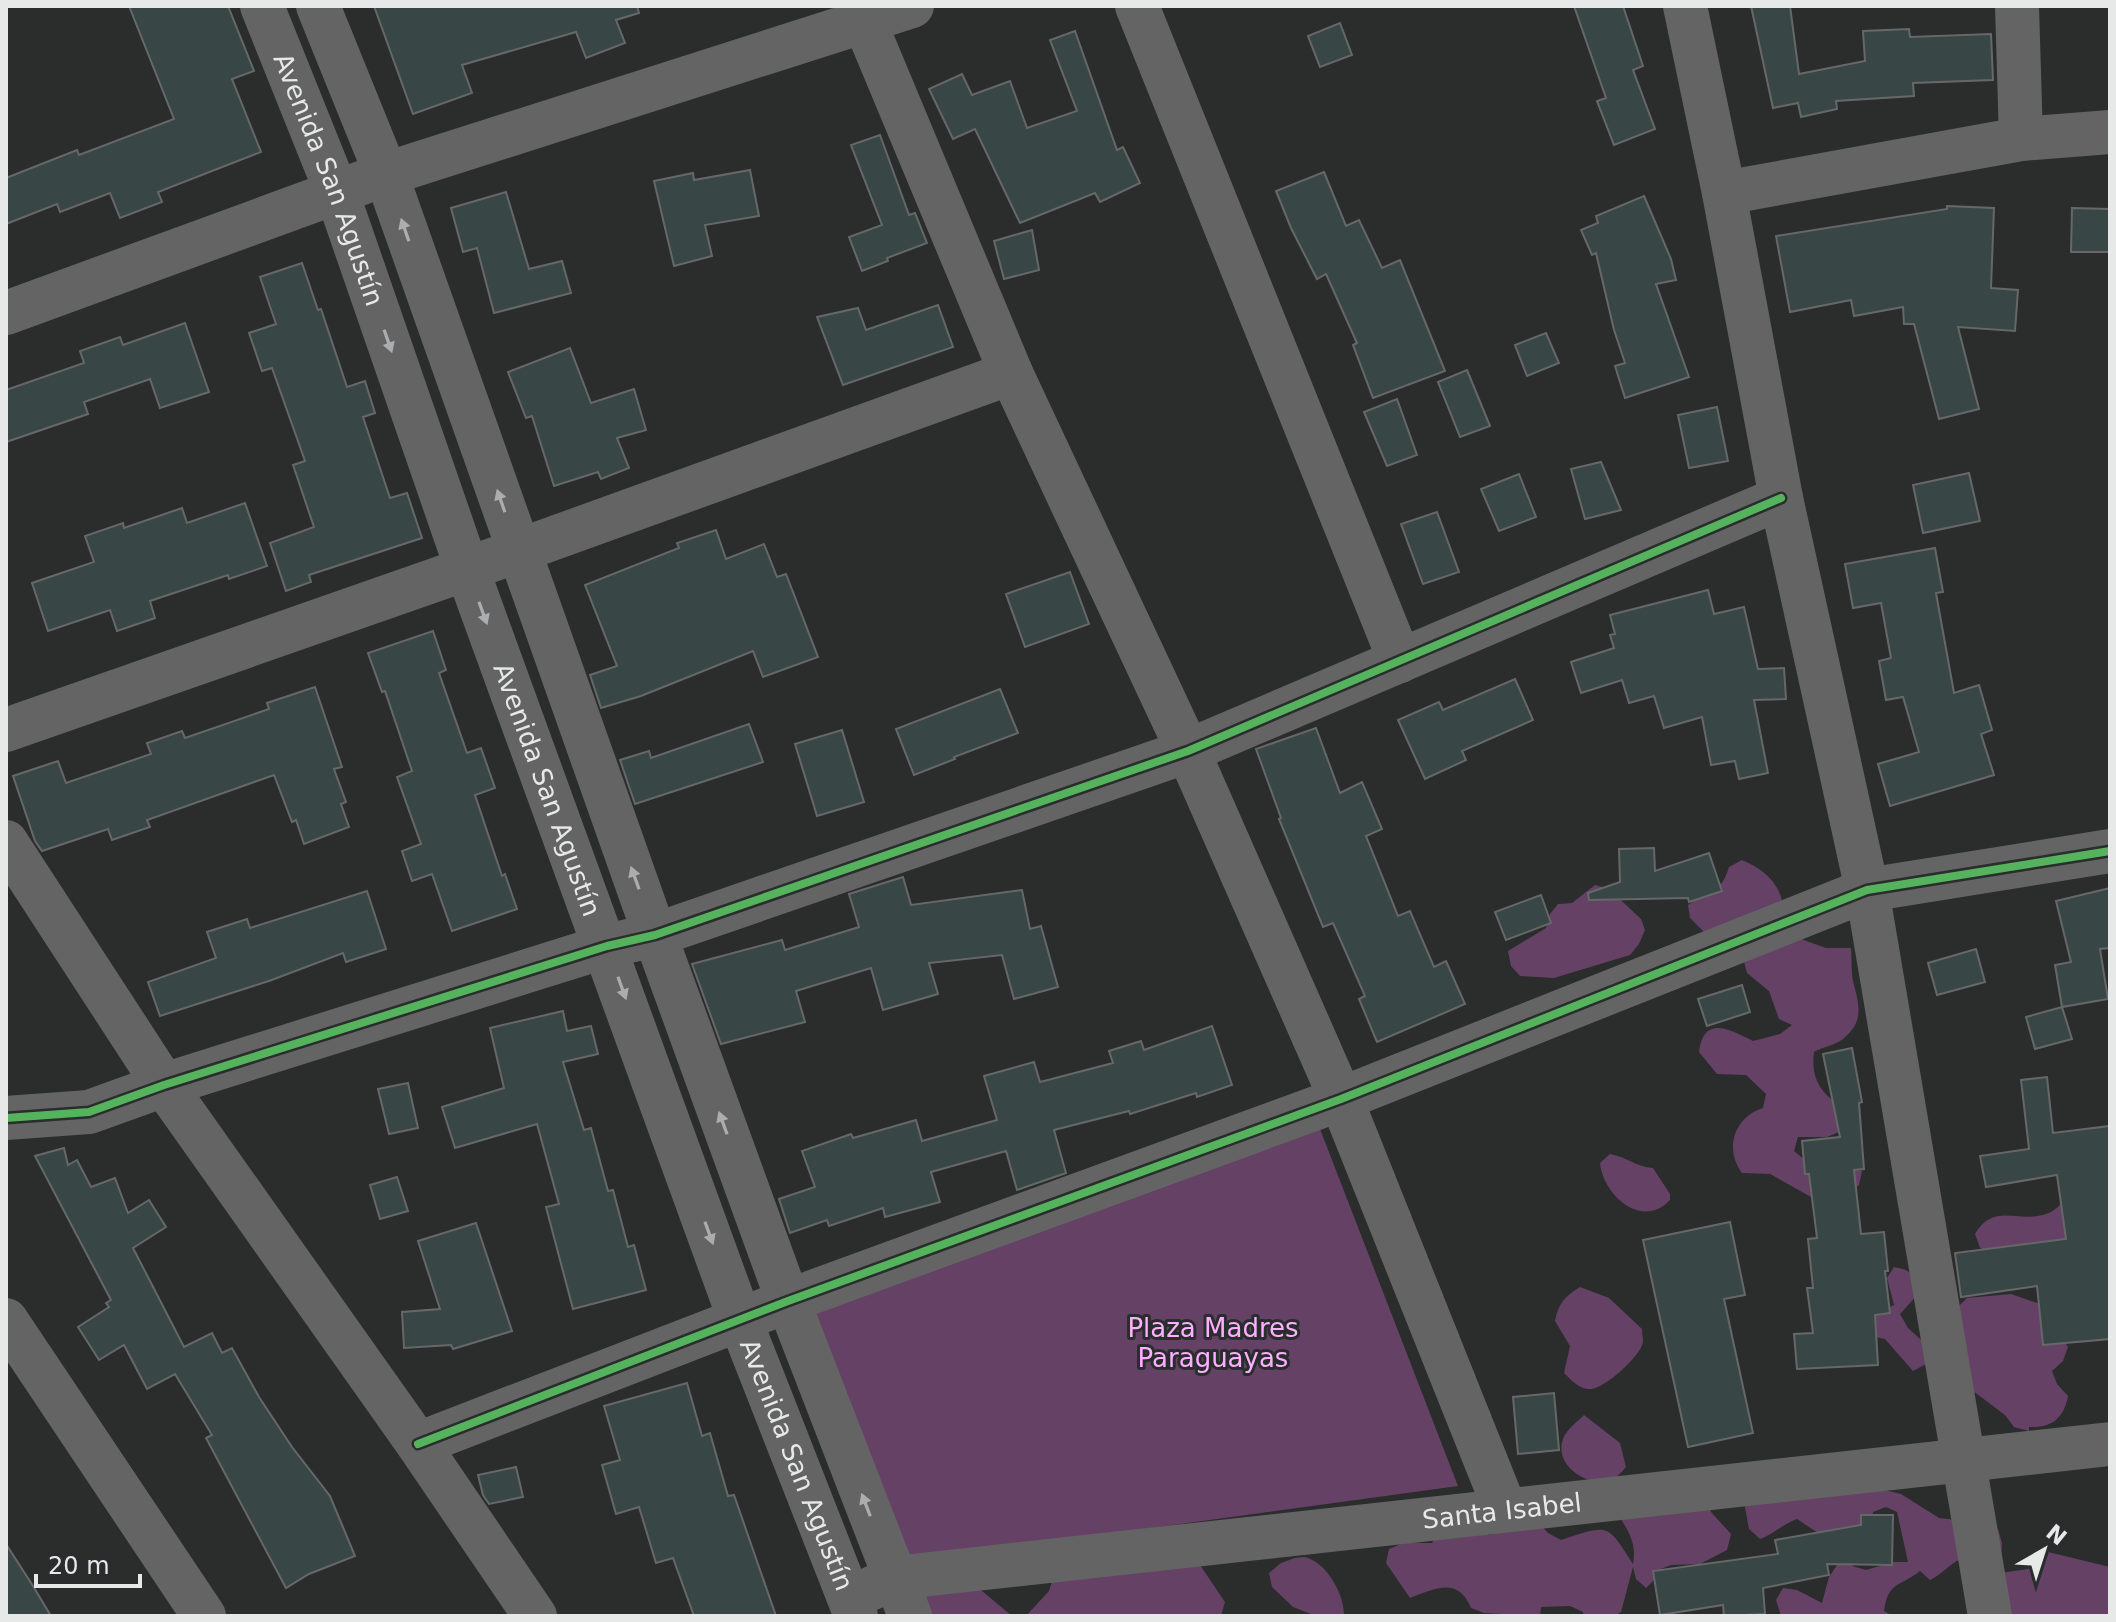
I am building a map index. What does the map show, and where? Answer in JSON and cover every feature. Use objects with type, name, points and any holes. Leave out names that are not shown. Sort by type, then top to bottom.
[{"type":"street","name":"Avenida San Agustín","points":[[262,6],[337,193],[467,569],[607,946],[740,1320],[852,1607]]},
{"type":"street","name":"Avenida San Agustín","points":[[318,6],[386,174],[655,935],[788,1301],[902,1597]]},
{"type":"street","points":[[6,313],[386,174],[862,14],[912,6]]},
{"type":"street","points":[[1137,6],[1400,661]]},
{"type":"street","points":[[1685,6],[1724,193],[1781,498],[1867,890],[1990,1616]]},
{"type":"street","points":[[2017,6],[2021,139]]},
{"type":"street","points":[[862,14],[1011,373],[1188,751],[1341,1099],[1505,1509]]},
{"type":"street","points":[[1724,193],[2021,139],[2110,132]]},
{"type":"street","points":[[6,730],[518,551],[1011,373]]},
{"type":"street","points":[[6,1118],[89,1112],[164,1085],[607,946],[655,935],[1188,751],[1781,498]]},
{"type":"street","points":[[6,842],[164,1085],[418,1444],[535,1616]]},
{"type":"street","points":[[418,1444],[788,1301],[1341,1099],[1867,890],[2110,851]]},
{"type":"street","points":[[6,1320],[204,1616]]},
{"type":"street","name":"Santa Isabel","points":[[852,1607],[902,1597],[1505,1509],[2110,1444]]},
{"type":"green space","points":[[1742,860],[1767,876],[1782,900],[1725,939],[1711,939],[1690,918],[1688,905],[1718,888],[1729,867]]},
{"type":"green space","points":[[1595,885],[1609,889],[1641,919],[1645,930],[1630,955],[1554,978],[1520,976],[1511,966],[1508,951],[1546,928],[1550,914],[1558,904],[1572,903]]},
{"type":"green space","points":[[1798,938],[1826,948],[1851,948],[1852,977],[1858,1005],[1855,1026],[1840,1041],[1814,1052],[1813,1063],[1821,1088],[1849,1112],[1853,1126],[1827,1137],[1798,1137],[1794,1151],[1805,1160],[1862,1171],[1859,1185],[1847,1194],[1820,1202],[1770,1174],[1742,1173],[1734,1154],[1735,1135],[1745,1119],[1763,1108],[1766,1094],[1746,1075],[1717,1074],[1699,1052],[1702,1040],[1712,1029],[1727,1030],[1753,1041],[1780,1034],[1792,1025],[1779,1019],[1769,991],[1747,973],[1743,958]]},
{"type":"green space","name":"Plaza Madres Paraguayas","points":[[1315,1116],[1458,1486],[903,1562],[795,1317]]},
{"type":"green space","points":[[1610,1154],[1653,1168],[1670,1194],[1670,1200],[1648,1211],[1626,1205],[1616,1197],[1603,1175],[1600,1163]]},
{"type":"green space","points":[[2073,1191],[2075,1246],[2030,1271],[1980,1248],[1975,1234],[1991,1218],[2049,1213]]},
{"type":"green space","points":[[1894,1267],[1912,1274],[1916,1282],[1919,1293],[1900,1314],[1908,1328],[1930,1348],[1926,1364],[1913,1371],[1885,1339],[1857,1333],[1856,1300],[1882,1311],[1894,1305],[1887,1278]]},
{"type":"green space","points":[[1580,1287],[1609,1298],[1642,1329],[1643,1342],[1636,1355],[1613,1377],[1591,1389],[1579,1386],[1564,1373],[1570,1346],[1555,1321],[1563,1301]]},
{"type":"green space","points":[[2011,1294],[2040,1304],[2068,1347],[2063,1361],[2052,1371],[2057,1384],[2068,1396],[2063,1410],[2056,1420],[2044,1426],[2029,1427],[2029,1431],[2014,1427],[2005,1415],[1973,1391],[1958,1307],[1967,1298]]},
{"type":"green space","points":[[1584,1415],[1620,1443],[1626,1467],[1612,1479],[1588,1480],[1572,1470],[1563,1456],[1564,1436]]},
{"type":"green space","points":[[1815,1473],[1901,1494],[1939,1518],[1983,1523],[1998,1529],[2002,1543],[2000,1573],[2028,1569],[2035,1557],[2048,1552],[2110,1567],[2110,1616],[1983,1616],[1965,1557],[1930,1580],[1920,1571],[1892,1589],[1884,1611],[1893,1616],[1781,1616],[1776,1600],[1783,1588],[1797,1590],[1822,1603],[1829,1577],[1837,1565],[1821,1535],[1797,1519],[1760,1539],[1749,1529],[1744,1502]],"holes":[[[1886,1507],[1897,1512],[1908,1562],[1893,1562],[1866,1570],[1852,1566],[1868,1542],[1873,1512]]]},
{"type":"green space","points":[[1707,1497],[1711,1512],[1731,1534],[1727,1550],[1700,1564],[1671,1565],[1658,1570],[1656,1578],[1646,1588],[1636,1579],[1633,1567],[1621,1612],[1614,1616],[1584,1616],[1583,1612],[1570,1606],[1541,1607],[1540,1616],[1484,1613],[1471,1608],[1466,1598],[1453,1588],[1428,1591],[1410,1598],[1386,1563],[1389,1549],[1403,1543],[1432,1543],[1444,1518],[1468,1515],[1489,1535],[1503,1531],[1528,1511],[1548,1533],[1561,1540],[1589,1531],[1611,1534],[1633,1564],[1633,1543],[1617,1513]]},
{"type":"green space","points":[[1062,1549],[1200,1565],[1225,1602],[1221,1616],[1026,1616],[1049,1591]]},
{"type":"green space","points":[[1308,1558],[1328,1574],[1342,1599],[1344,1616],[1316,1616],[1293,1607],[1272,1587],[1269,1573],[1281,1563]]},
{"type":"green space","points":[[909,1576],[970,1581],[1012,1616],[912,1616]]},
{"type":"building","points":[[129,6],[228,6],[254,71],[232,79],[261,152],[158,192],[162,202],[120,218],[110,193],[60,212],[57,204],[6,224],[6,178],[77,150],[79,155],[174,119]]},
{"type":"building","points":[[374,6],[637,6],[639,13],[616,20],[625,43],[586,58],[576,32],[462,65],[472,93],[413,114]]},
{"type":"building","points":[[1574,6],[1623,6],[1643,66],[1633,70],[1655,129],[1614,145],[1597,101],[1606,98]]},
{"type":"building","points":[[1751,6],[1790,6],[1799,74],[1865,61],[1863,31],[1909,29],[1910,37],[1991,34],[1993,80],[1913,83],[1914,96],[1836,101],[1837,109],[1801,117],[1798,103],[1773,108]]},
{"type":"building","points":[[1340,23],[1352,55],[1320,67],[1308,36]]},
{"type":"building","points":[[1075,31],[1117,150],[1123,147],[1140,183],[1100,202],[1095,193],[1020,223],[975,129],[953,139],[929,89],[962,74],[972,95],[1010,81],[1027,128],[1077,111],[1050,40]]},
{"type":"building","points":[[880,135],[909,215],[915,213],[927,243],[862,271],[849,237],[882,225],[851,145]]},
{"type":"building","points":[[750,170],[759,216],[705,225],[712,256],[674,266],[654,181],[693,173],[694,180]]},
{"type":"building","points":[[1324,172],[1346,226],[1359,220],[1382,268],[1400,260],[1445,371],[1373,398],[1353,345],[1357,343],[1326,274],[1317,279],[1276,191]]},
{"type":"building","points":[[506,192],[529,269],[562,261],[571,293],[494,313],[477,248],[463,252],[451,208]]},
{"type":"building","points":[[1644,196],[1671,259],[1676,280],[1656,284],[1689,377],[1625,398],[1615,366],[1625,363],[1596,253],[1592,255],[1581,230],[1598,223],[1596,216]]},
{"type":"building","points":[[1947,206],[1994,208],[1991,288],[2018,290],[2015,331],[1958,327],[1979,409],[1939,419],[1914,324],[1904,324],[1903,307],[1854,316],[1851,300],[1790,312],[1776,236],[1947,209]]},
{"type":"building","points":[[2072,208],[2110,209],[2110,252],[2071,252]]},
{"type":"building","points":[[1032,230],[1039,270],[1004,279],[994,241]]},
{"type":"building","points":[[302,263],[347,387],[365,381],[375,413],[363,417],[390,498],[407,493],[422,538],[309,575],[311,582],[286,591],[270,543],[314,527],[293,465],[305,461],[272,368],[262,371],[249,333],[276,324],[260,277]]},
{"type":"building","points":[[938,305],[953,347],[843,385],[817,317],[858,308],[866,330]]},
{"type":"building","points":[[185,323],[209,392],[160,408],[150,379],[84,402],[88,414],[6,442],[6,390],[84,363],[80,351],[120,337],[123,345]]},
{"type":"building","points":[[1546,333],[1559,363],[1527,376],[1515,345]]},
{"type":"building","points":[[570,348],[591,403],[634,389],[646,430],[617,438],[629,468],[601,479],[598,472],[554,486],[532,416],[526,418],[508,372]]},
{"type":"building","points":[[1467,370],[1490,426],[1460,437],[1438,382]]},
{"type":"building","points":[[1397,399],[1417,455],[1387,466],[1364,412]]},
{"type":"building","points":[[1717,407],[1728,461],[1689,468],[1678,415]]},
{"type":"building","points":[[1601,462],[1621,510],[1585,519],[1571,469]]},
{"type":"building","points":[[1969,473],[1980,521],[1923,533],[1913,485]]},
{"type":"building","points":[[1519,474],[1536,517],[1499,531],[1481,489]]},
{"type":"building","points":[[245,503],[267,566],[229,579],[228,575],[150,601],[155,618],[117,631],[110,610],[48,631],[32,583],[94,562],[85,536],[123,523],[124,528],[182,508],[187,523]]},
{"type":"building","points":[[1437,512],[1459,572],[1423,584],[1401,524]]},
{"type":"building","points":[[716,530],[726,559],[764,544],[777,577],[786,574],[818,657],[763,677],[753,651],[641,696],[601,708],[590,675],[617,666],[585,585],[679,548],[677,543]]},
{"type":"building","points":[[1935,548],[1943,592],[1936,593],[1954,693],[1979,685],[1992,730],[1981,734],[1994,775],[1890,806],[1878,764],[1919,752],[1903,697],[1886,700],[1879,661],[1891,658],[1881,603],[1853,608],[1845,564]]},
{"type":"building","points":[[1070,572],[1089,624],[1025,647],[1006,594]]},
{"type":"building","points":[[1708,590],[1714,614],[1744,607],[1758,669],[1784,668],[1786,699],[1754,700],[1768,773],[1739,779],[1735,761],[1711,765],[1702,717],[1664,728],[1654,696],[1629,703],[1622,680],[1581,693],[1571,662],[1614,648],[1610,635],[1615,634],[1610,615]]},
{"type":"building","points":[[433,631],[446,670],[439,673],[467,753],[481,748],[495,788],[475,795],[502,876],[505,874],[517,909],[452,931],[432,874],[412,881],[402,851],[421,844],[397,777],[412,771],[385,691],[382,692],[368,653]]},
{"type":"building","points":[[1515,679],[1533,720],[1462,751],[1466,760],[1425,779],[1398,720],[1439,702],[1443,710]]},
{"type":"building","points":[[315,687],[342,767],[334,769],[346,802],[341,804],[349,827],[304,844],[274,775],[147,820],[150,827],[112,840],[108,829],[42,851],[35,841],[13,776],[58,761],[66,783],[151,754],[147,743],[182,731],[185,738],[269,709],[267,703]]},
{"type":"building","points":[[1000,689],[1018,733],[914,775],[896,729]]},
{"type":"building","points":[[749,724],[763,762],[635,804],[620,760],[649,751],[651,758]]},
{"type":"building","points":[[1316,728],[1340,793],[1362,782],[1382,829],[1366,836],[1398,916],[1410,911],[1434,967],[1446,961],[1465,1004],[1377,1042],[1359,999],[1365,996],[1333,923],[1323,927],[1279,819],[1256,749]]},
{"type":"building","points":[[842,730],[864,802],[817,816],[795,744]]},
{"type":"building","points":[[1654,848],[1655,871],[1709,853],[1722,891],[1689,902],[1688,898],[1589,900],[1588,893],[1620,882],[1619,849]]},
{"type":"building","points":[[903,877],[911,905],[1022,890],[1030,929],[1041,926],[1058,987],[1014,999],[1002,955],[929,963],[938,994],[883,1010],[871,968],[796,991],[805,1022],[721,1044],[692,964],[782,940],[785,950],[859,927],[849,894]]},
{"type":"building","points":[[2110,888],[2110,948],[2100,949],[2108,999],[2062,1007],[2055,965],[2071,962],[2056,901]]},
{"type":"building","points":[[367,891],[386,949],[346,962],[343,953],[160,1016],[148,982],[216,958],[207,932],[247,919],[250,928]]},
{"type":"building","points":[[1541,895],[1551,923],[1506,940],[1495,912]]},
{"type":"building","points":[[1976,949],[1985,982],[1937,995],[1928,963]]},
{"type":"building","points":[[1742,985],[1750,1012],[1707,1026],[1698,999]]},
{"type":"building","points":[[2062,1007],[2072,1039],[2035,1049],[2026,1017]]},
{"type":"building","points":[[563,1011],[567,1031],[591,1026],[598,1054],[563,1062],[584,1130],[591,1128],[608,1191],[613,1190],[628,1247],[634,1245],[646,1290],[573,1309],[546,1207],[559,1204],[537,1124],[455,1148],[442,1107],[504,1088],[490,1028]]},
{"type":"building","points":[[1212,1026],[1232,1085],[1130,1114],[1129,1111],[1054,1130],[1066,1173],[1017,1190],[1006,1151],[931,1172],[940,1202],[885,1217],[883,1208],[829,1226],[827,1220],[790,1233],[779,1199],[815,1187],[802,1151],[851,1134],[853,1138],[916,1120],[922,1141],[997,1120],[984,1076],[1034,1062],[1040,1082],[1113,1063],[1109,1051],[1141,1041],[1144,1050]]},
{"type":"building","points":[[1852,1048],[1862,1102],[1859,1103],[1864,1169],[1854,1170],[1861,1234],[1884,1232],[1890,1313],[1875,1315],[1878,1365],[1797,1369],[1794,1334],[1813,1333],[1807,1288],[1813,1288],[1808,1239],[1817,1238],[1802,1141],[1840,1137],[1823,1054]]},
{"type":"building","points":[[2047,1077],[2053,1133],[2110,1126],[2110,1339],[2043,1345],[2037,1286],[1961,1297],[1955,1253],[2066,1239],[2057,1175],[1986,1187],[1980,1156],[2029,1149],[2021,1080]]},
{"type":"building","points":[[408,1083],[418,1128],[389,1134],[378,1089]]},
{"type":"building","points":[[64,1148],[68,1165],[77,1160],[91,1187],[115,1178],[128,1213],[149,1200],[166,1227],[133,1248],[184,1347],[212,1333],[222,1353],[232,1348],[292,1447],[330,1496],[355,1556],[309,1574],[286,1588],[206,1438],[212,1435],[175,1374],[147,1389],[124,1345],[99,1360],[78,1327],[109,1307],[106,1303],[111,1300],[35,1156]]},
{"type":"building","points":[[397,1177],[408,1211],[380,1219],[370,1185]]},
{"type":"building","points":[[1730,1222],[1745,1295],[1724,1299],[1753,1433],[1688,1447],[1643,1240]]},
{"type":"building","points":[[476,1223],[512,1331],[453,1349],[451,1345],[404,1348],[402,1312],[440,1309],[418,1241]]},
{"type":"building","points":[[687,1383],[702,1436],[710,1433],[728,1496],[734,1495],[776,1616],[694,1616],[673,1558],[656,1563],[639,1507],[616,1514],[602,1465],[620,1460],[604,1406]]},
{"type":"building","points":[[1554,1393],[1559,1450],[1518,1454],[1513,1397]]},
{"type":"building","points":[[516,1467],[523,1497],[489,1504],[483,1495],[478,1475]]},
{"type":"building","points":[[1861,1515],[1893,1515],[1892,1565],[1827,1564],[1829,1575],[1763,1588],[1765,1614],[1724,1616],[1723,1605],[1660,1615],[1653,1571],[1778,1554],[1775,1540],[1861,1525]]},
{"type":"building","points":[[6,1544],[33,1586],[51,1616],[6,1616]]},
{"type":"cycle path","points":[[6,1118],[89,1112],[164,1085],[607,946],[655,935],[1188,751],[1781,498]]},
{"type":"cycle path","points":[[418,1444],[788,1301],[1341,1099],[1867,890],[2110,851]]}]
